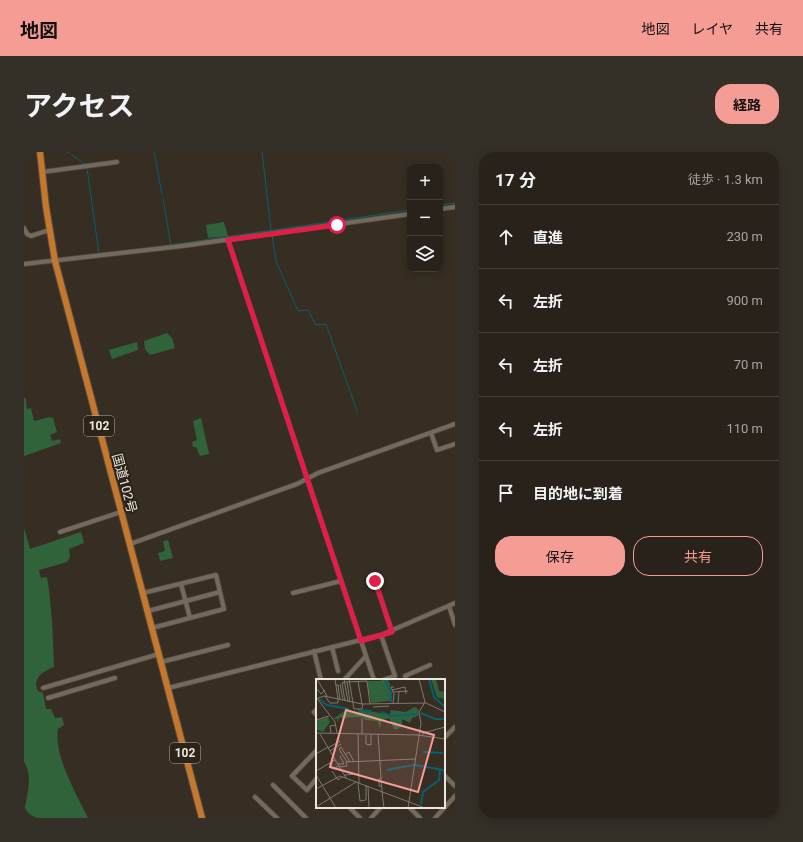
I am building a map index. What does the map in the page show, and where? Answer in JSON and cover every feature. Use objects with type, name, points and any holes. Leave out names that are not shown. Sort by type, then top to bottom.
[{"type":"highway","name":"国道102号","points":[[40,152],[49,230],[55,262],[202,818]]},
{"type":"street","points":[[42,172],[117,162]]},
{"type":"street","points":[[443,209],[455,207]]},
{"type":"street","points":[[24,264],[55,262],[228,240],[407,214]]},
{"type":"street","points":[[24,228],[27,234],[32,236],[49,230]]},
{"type":"street","points":[[228,240],[374,679]]},
{"type":"street","points":[[130,544],[229,510],[297,484],[308,478],[455,424]]},
{"type":"street","points":[[431,433],[437,450],[454,444],[455,450]]},
{"type":"street","points":[[60,532],[122,512]]},
{"type":"street","points":[[143,594],[216,575],[224,609],[152,628]]},
{"type":"street","points":[[293,593],[341,581]]},
{"type":"street","points":[[375,581],[392,632]]},
{"type":"street","points":[[181,584],[190,618]]},
{"type":"street","points":[[148,611],[220,592]]},
{"type":"street","points":[[168,688],[314,651],[361,641],[392,632],[455,603]]},
{"type":"street","points":[[449,606],[455,625]]},
{"type":"street","points":[[381,635],[395,676],[386,679]]},
{"type":"street","points":[[161,662],[228,645]]},
{"type":"street","points":[[332,647],[338,671]]},
{"type":"street","points":[[314,651],[321,679]]},
{"type":"street","points":[[43,688],[159,654]]},
{"type":"street","points":[[345,679],[366,656]]},
{"type":"street","points":[[406,679],[405,676],[430,665]]},
{"type":"street","points":[[48,698],[115,678]]},
{"type":"street","points":[[76,679],[79,689]]},
{"type":"street","points":[[445,737],[455,727]]},
{"type":"street","points":[[316,751],[292,776],[307,790],[316,779]]},
{"type":"street","points":[[445,776],[455,786]]},
{"type":"street","points":[[273,785],[306,818]]},
{"type":"street","points":[[445,807],[455,796]]},
{"type":"street","points":[[255,797],[278,818]]},
{"type":"street","points":[[350,808],[360,818]]},
{"type":"street","points":[[371,818],[380,808]]},
{"type":"street","points":[[411,808],[420,818]]},
{"type":"street","points":[[435,818],[444,808]]},
{"type":"green space","points":[[224,222],[228,236],[208,238],[206,225]]},
{"type":"green space","points":[[167,333],[172,338],[175,348],[150,355],[145,349],[144,341]]},
{"type":"green space","points":[[137,342],[138,350],[112,359],[109,350]]},
{"type":"green space","points":[[24,398],[26,399],[27,409],[31,408],[34,421],[50,417],[53,418],[57,432],[50,435],[52,441],[60,439],[61,443],[24,456]]},
{"type":"green space","points":[[201,418],[209,454],[200,456],[196,447],[193,447],[192,442],[197,440],[193,421]]},
{"type":"green space","points":[[24,528],[30,549],[81,532],[84,543],[69,549],[70,557],[67,562],[39,570],[41,578],[47,577],[49,588],[54,667],[43,673],[37,679],[36,686],[38,691],[43,693],[46,709],[51,709],[55,718],[62,717],[64,725],[58,729],[57,739],[62,763],[72,787],[88,818],[24,818],[29,775],[24,762]]},
{"type":"green space","points":[[168,540],[173,558],[160,561],[158,553],[165,551],[163,541]]},
{"type":"waterway","points":[[154,152],[162,194]]},
{"type":"waterway","points":[[262,152],[271,230]]},
{"type":"waterway","points":[[72,155],[86,165]]},
{"type":"waterway","points":[[87,168],[99,254]]},
{"type":"waterway","points":[[163,199],[171,245]]},
{"type":"waterway","points":[[443,205],[455,203]]},
{"type":"waterway","points":[[163,246],[407,210]]},
{"type":"waterway","points":[[272,235],[276,261],[298,311],[308,310],[316,325],[326,324],[357,411]]},
{"type":"route","points":[[337,225],[228,240],[361,641],[392,632],[375,581]]}]
